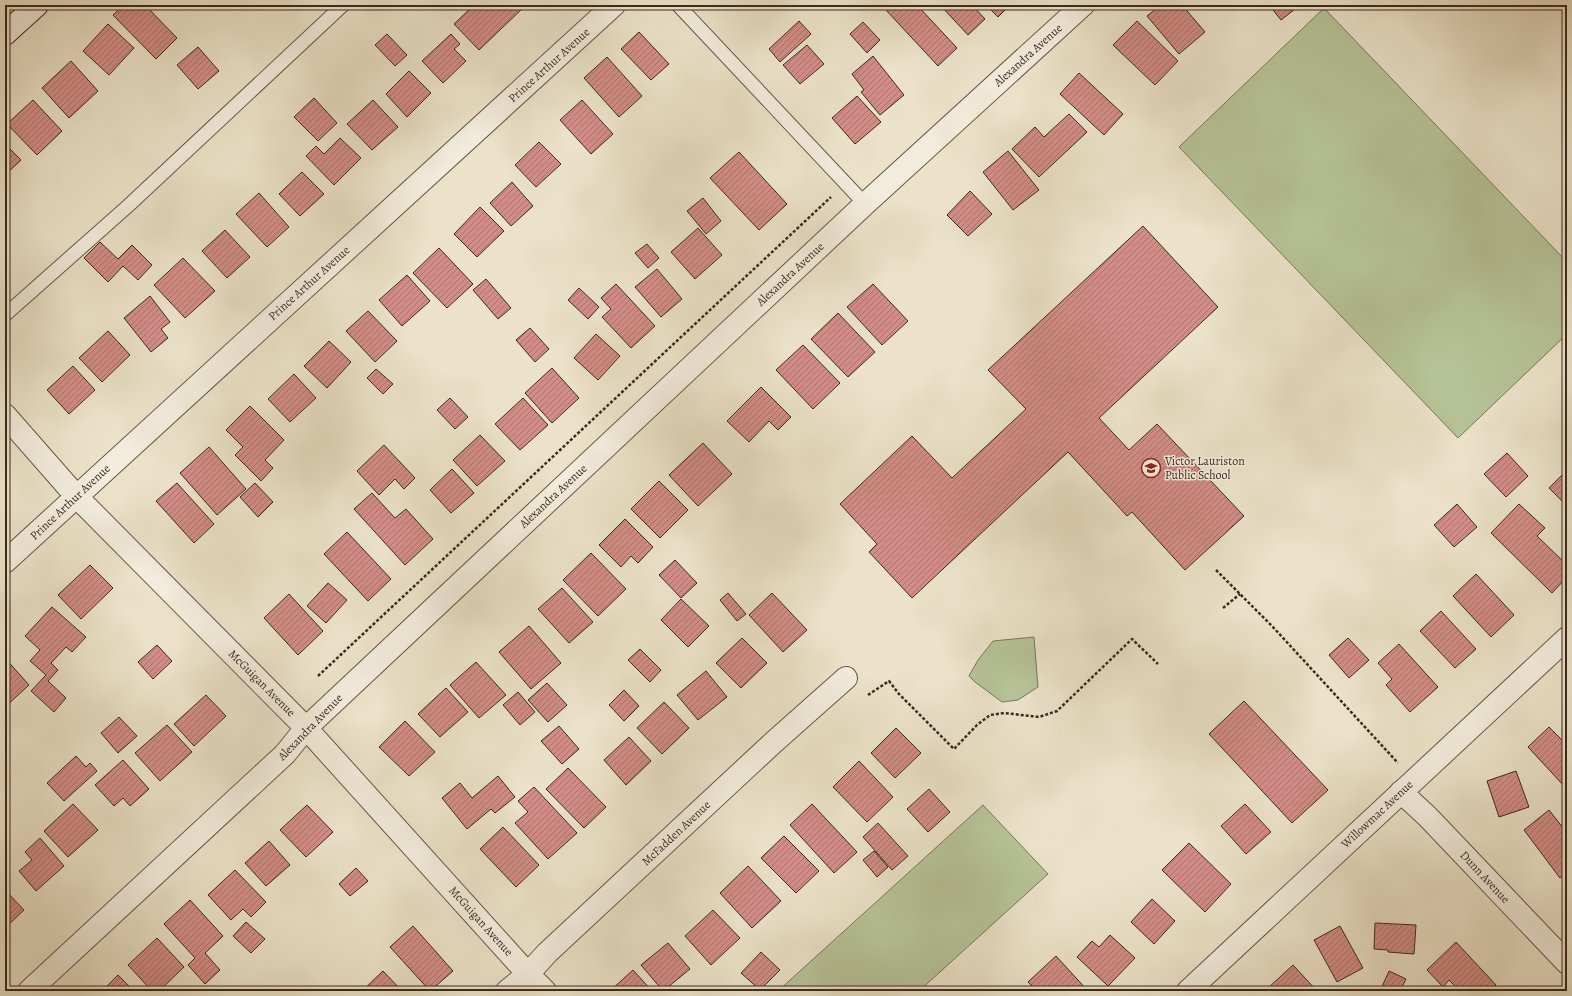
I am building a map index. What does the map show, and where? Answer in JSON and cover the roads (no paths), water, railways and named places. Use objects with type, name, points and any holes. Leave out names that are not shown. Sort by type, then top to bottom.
[{"type":"street","points":[[5,34],[37,5]]},
{"type":"street","name":"Prince Arthur Avenue","points":[[5,562],[614,5]]},
{"type":"street","name":"Alexandra Avenue","points":[[29,991],[285,754],[306,728],[865,204],[1083,5]]},
{"type":"street","name":"McGuigan Avenue","points":[[5,415],[76,496],[306,728],[545,991]]},
{"type":"street","name":"Willowmac Avenue","points":[[1188,991],[1567,638]]},
{"type":"street","name":"McFadden Avenue","points":[[507,991],[528,974],[547,953],[775,741],[846,678]]},
{"type":"street","name":"Dunn Avenue","points":[[1401,792],[1428,817],[1567,963]]},
{"type":"lane","points":[[5,315],[128,206],[343,5]]},
{"type":"lane","points":[[678,5],[865,204]]},
{"type":"place","name":"Victor Lauriston Public School","points":[[1151,468]]}]
